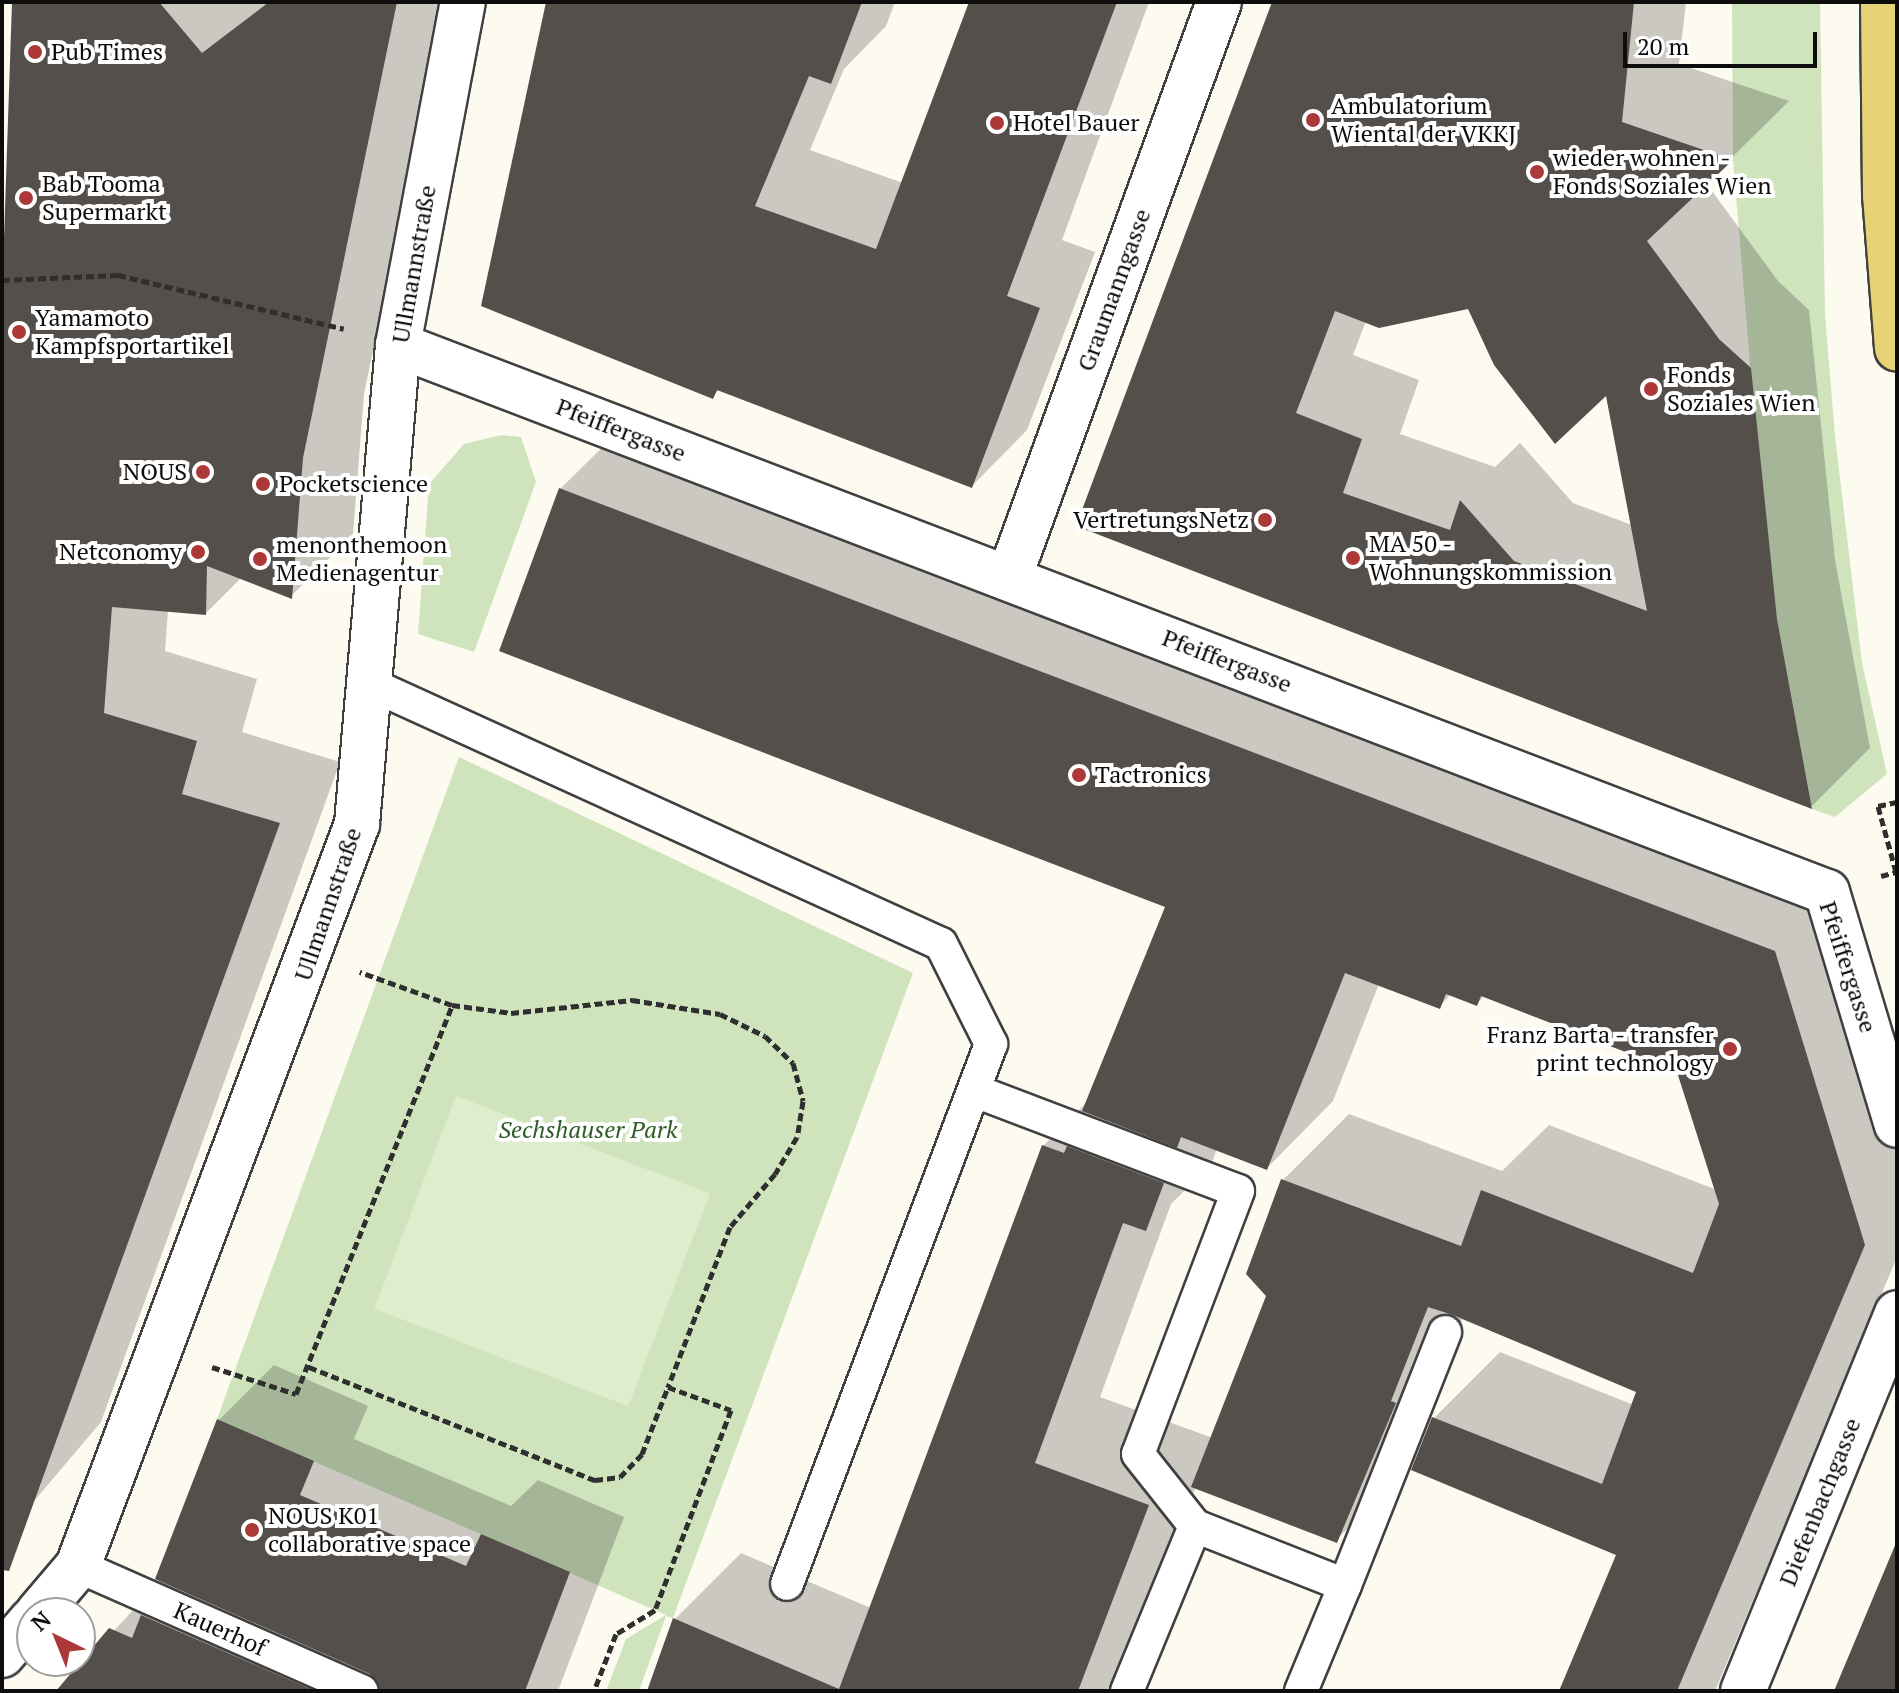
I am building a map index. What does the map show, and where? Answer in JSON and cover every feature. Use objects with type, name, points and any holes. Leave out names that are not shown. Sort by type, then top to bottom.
[{"type":"main road","points":[[1883,2],[1885,195],[1897,349]]},
{"type":"street","name":"Ullmannstraße","points":[[52,1597],[78,1566],[313,955],[357,824],[398,345],[463,2]]},
{"type":"street","name":"Graumanngasse","points":[[1009,578],[1219,2]]},
{"type":"street","name":"Pfeiffergasse","points":[[398,345],[1827,892],[1897,1125]]},
{"type":"street","name":"Diefenbachgasse","points":[[1743,1691],[1897,1313]]},
{"type":"street","points":[[2,1655],[16,1639]]},
{"type":"lane","points":[[370,684],[941,944],[991,1044],[787,1584]]},
{"type":"lane","points":[[975,1091],[1238,1191],[1138,1454],[1195,1526],[1345,1585]]},
{"type":"lane","points":[[1301,1691],[1445,1332]]},
{"type":"lane","points":[[1127,1691],[1195,1526]]},
{"type":"lane","name":"Kauerhof","points":[[78,1566],[362,1691]]},
{"type":"path","points":[[2,280],[118,275],[233,299],[398,345]]},
{"type":"path","points":[[1896,872],[1878,806],[1897,802]]},
{"type":"path","points":[[309,1367],[595,1480],[620,1477],[642,1454],[730,1227],[775,1174],[797,1137],[803,1101],[793,1063],[754,1031],[720,1014],[672,1002],[632,1000],[511,1013],[452,1005],[313,955]]},
{"type":"path","points":[[161,1351],[296,1394],[452,1005]]},
{"type":"path","points":[[594,1691],[616,1634],[655,1610],[731,1410],[668,1387]]},
{"type":"green space","points":[[1732,2],[1820,2],[1825,315],[1835,436],[1862,663],[1887,774],[1835,817],[1812,809],[1777,619],[1761,494],[1733,160]]},
{"type":"green space","points":[[501,435],[521,437],[536,482],[474,652],[418,634],[429,484],[464,444]]},
{"type":"green space","name":"Sechshauser Park","points":[[459,757],[913,973],[673,1618],[666,1616],[639,1691],[606,1691],[626,1639],[666,1615],[217,1419]]},
{"type":"green space","points":[[456,1096],[710,1193],[628,1406],[374,1309]]},
{"type":"building","points":[[12,2],[159,2],[202,53],[269,2],[397,2],[303,458],[292,599],[207,566],[206,615],[112,607],[104,713],[197,741],[182,794],[280,823],[9,1571],[2,1570],[2,297]]},
{"type":"building","points":[[546,2],[862,2],[831,84],[809,76],[755,206],[876,249],[969,2],[1117,2],[1007,296],[1040,308],[972,488],[717,390],[713,399],[481,306]]},
{"type":"building","points":[[1272,2],[1634,2],[1622,122],[1733,160],[1647,241],[1719,339],[1751,368],[1777,619],[1812,809],[1076,526]],"holes":[[[1468,309],[1494,365],[1555,444],[1606,396],[1647,611],[1514,561],[1460,500],[1450,530],[1343,493],[1362,439],[1296,413],[1335,311],[1379,328]]]},
{"type":"building","points":[[559,488],[1775,951],[1865,1245],[1677,1691],[1559,1691],[1616,1555],[1411,1470],[1432,1417],[1602,1484],[1636,1392],[1453,1315],[1428,1307],[1391,1401],[1396,1403],[1337,1543],[1191,1487],[1266,1296],[1246,1274],[1281,1179],[1461,1246],[1481,1190],[1693,1273],[1719,1204],[1677,1072],[1481,996],[1477,1006],[1446,994],[1440,1009],[1345,973],[1267,1170],[1181,1137],[1177,1148],[1082,1111],[1165,907],[499,651]]},
{"type":"building","points":[[1042,1145],[1064,1153],[1067,1146],[1164,1183],[1146,1231],[1123,1223],[1035,1463],[1149,1505],[1078,1691],[647,1691],[673,1618],[839,1689]]},
{"type":"building","points":[[217,1419],[314,1461],[300,1495],[466,1566],[481,1534],[570,1572],[525,1691],[381,1691],[370,1674],[155,1579]]},
{"type":"building","points":[[1896,1543],[1897,1691],[1834,1691]]},
{"type":"building","points":[[141,1615],[315,1691],[56,1691],[68,1677],[96,1677],[96,1643],[109,1628],[132,1638]]},
{"type":"place","name":"Pub Times","points":[[35,52]]},
{"type":"place","name":"Ambulatorium Wiental der VKKJ","points":[[1313,120]]},
{"type":"place","name":"Hotel Bauer","points":[[997,123]]},
{"type":"place","name":"wieder wohnen - Fonds Soziales Wien","points":[[1537,172]]},
{"type":"place","name":"Bab Tooma Supermarkt","points":[[26,198]]},
{"type":"place","name":"Yamamoto Kampfsportartikel","points":[[19,332]]},
{"type":"place","name":"Fonds Soziales Wien","points":[[1651,389]]},
{"type":"place","name":"NOUS","points":[[203,472]]},
{"type":"place","name":"Pocketscience","points":[[263,484]]},
{"type":"place","name":"VertretungsNetz","points":[[1265,520]]},
{"type":"place","name":"Netconomy","points":[[198,552]]},
{"type":"place","name":"MA 50 - Wohnungskommission","points":[[1353,558]]},
{"type":"place","name":"menonthemoon Medienagentur","points":[[260,559]]},
{"type":"place","name":"Tactronics","points":[[1079,775]]},
{"type":"place","name":"Franz Barta - transfer print technology","points":[[1730,1049]]},
{"type":"place","name":"NOUS K01 collaborative space","points":[[252,1530]]}]
